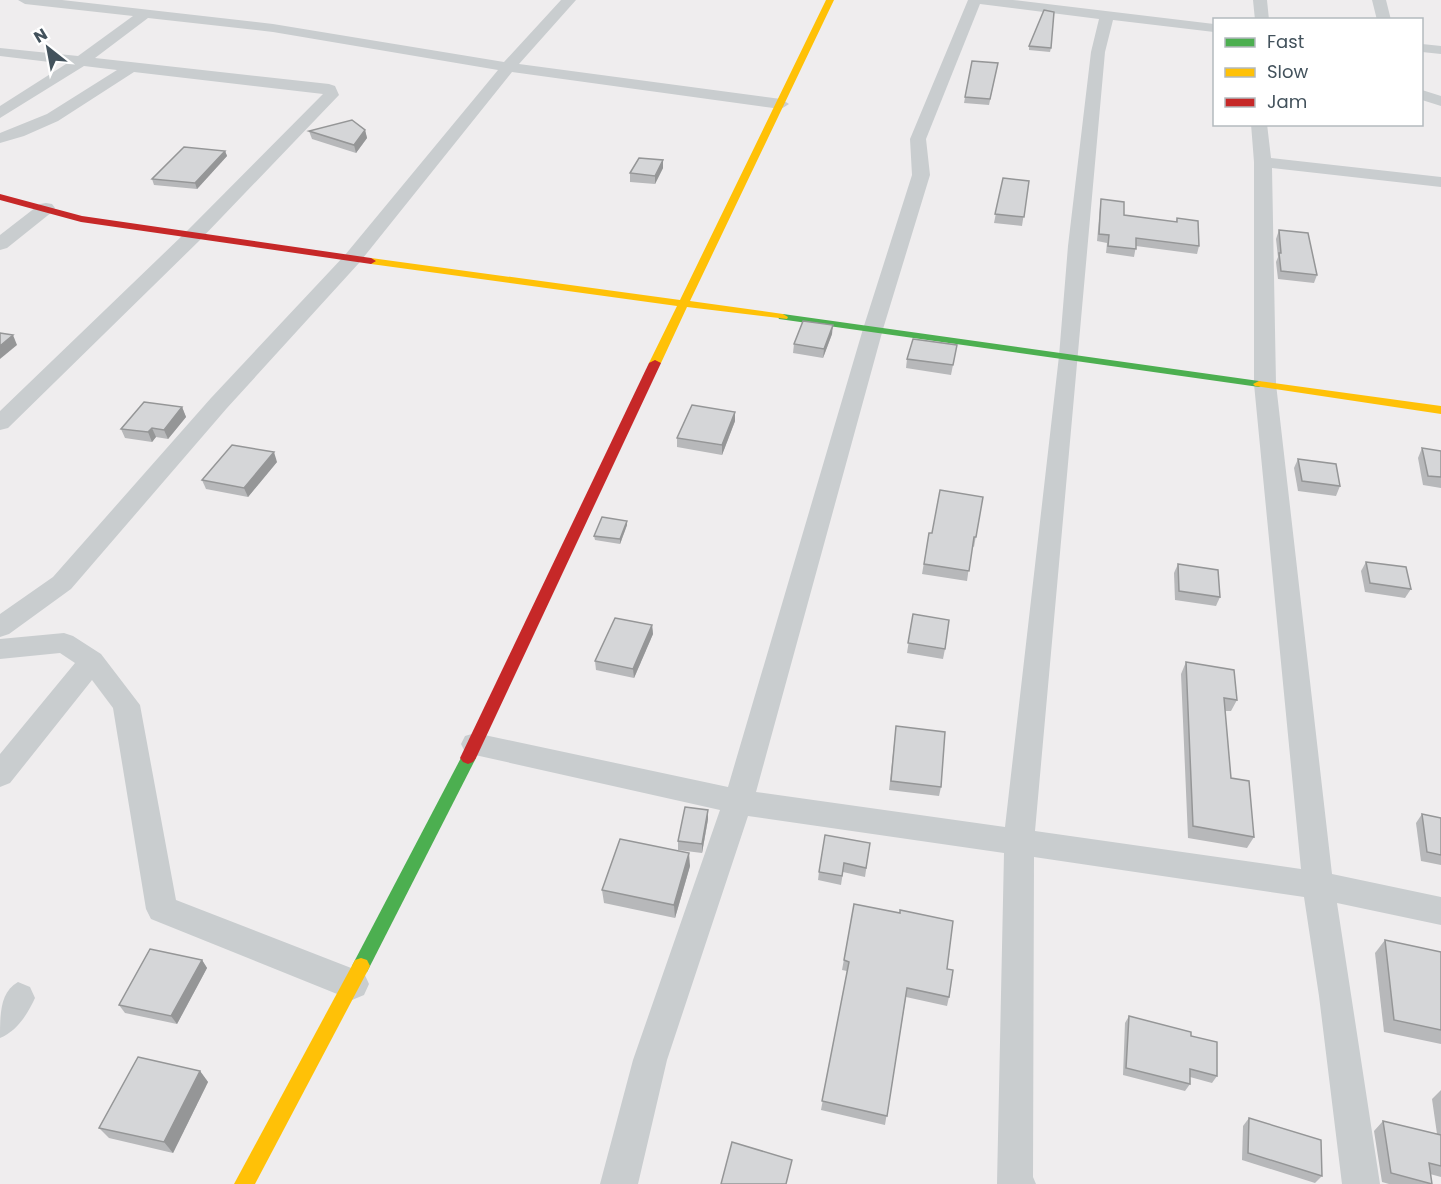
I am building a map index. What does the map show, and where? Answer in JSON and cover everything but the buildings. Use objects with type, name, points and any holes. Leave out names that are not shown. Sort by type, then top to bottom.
[{"type":"street","points":[[25,0],[273,28],[507,67],[781,104]]},
{"type":"street","points":[[0,627],[62,583],[219,403],[352,260],[507,67],[569,0]]},
{"type":"street","points":[[244,1184],[352,984],[475,744],[830,0]]},
{"type":"street","points":[[619,1184],[650,1060],[738,802],[873,329],[921,175],[918,139],[976,0],[1213,28]]},
{"type":"street","points":[[1260,0],[1262,18]]},
{"type":"street","points":[[1379,0],[1383,18]]},
{"type":"street","points":[[0,113],[81,61],[145,14]]},
{"type":"street","points":[[1017,1184],[1014,1180],[1019,841],[1069,356],[1077,246],[1098,52],[1107,16]]},
{"type":"street","points":[[1423,48],[1441,50]]},
{"type":"street","points":[[0,52],[329,89],[331,95],[192,237],[0,423]]},
{"type":"street","points":[[0,138],[20,133],[61,114],[131,67]]},
{"type":"street","points":[[1423,95],[1441,101]]},
{"type":"street","points":[[1259,126],[1263,162],[1265,384],[1318,885],[1362,1184]]},
{"type":"street","points":[[1263,162],[1441,182]]},
{"type":"street","points":[[0,197],[81,219],[192,237],[1069,356],[1441,410]]},
{"type":"street","points":[[0,244],[46,208]]},
{"type":"street","points":[[0,649],[64,644],[92,661],[126,705],[162,909],[352,984]]},
{"type":"street","points":[[0,775],[92,661]]},
{"type":"street","points":[[475,744],[738,802],[1318,885],[1441,911]]},
{"type":"traffic: fast","points":[[783,317],[1259,384]]},
{"type":"traffic: fast","points":[[361,966],[468,758]]},
{"type":"traffic: slow","points":[[655,363],[830,0]]},
{"type":"traffic: slow","points":[[371,261],[783,317]]},
{"type":"traffic: slow","points":[[1259,384],[1441,410]]},
{"type":"traffic: slow","points":[[244,1184],[361,966]]},
{"type":"traffic: jam","points":[[0,197],[81,219],[371,261]]},
{"type":"traffic: jam","points":[[468,758],[655,363]]}]
